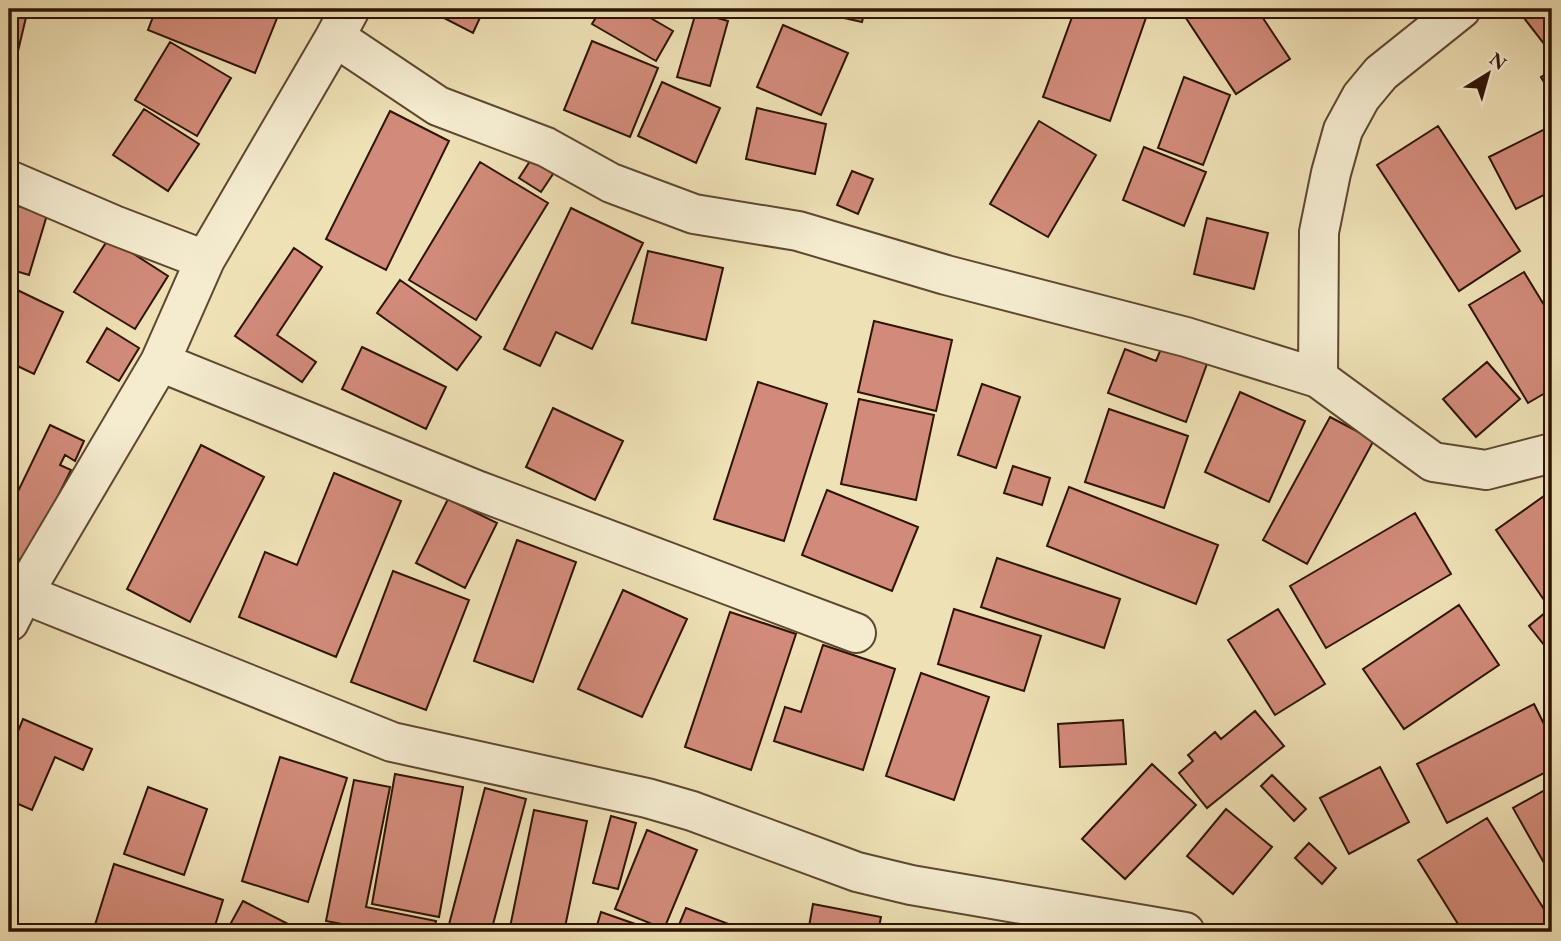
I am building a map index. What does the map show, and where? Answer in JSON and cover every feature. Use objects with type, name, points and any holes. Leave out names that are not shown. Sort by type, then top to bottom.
[{"type":"street","points":[[1318,378],[1319,232],[1343,130],[1361,97],[1381,73],[1461,9]]},
{"type":"street","points":[[1185,932],[897,882],[857,872],[692,811],[647,798],[392,742],[14,601],[160,362],[205,260],[342,23],[438,106],[545,147],[611,183],[694,215],[799,231],[946,275],[1186,337],[1318,378],[1433,462],[1486,470],[1552,453]]},
{"type":"street","points":[[9,180],[205,260]]},
{"type":"street","points":[[160,362],[479,491],[856,633]]},
{"type":"building","points":[[9,9],[28,9],[9,89]]},
{"type":"building","points":[[156,9],[268,9],[279,13],[255,73],[148,30]]},
{"type":"building","points":[[448,9],[484,9],[473,33],[444,18]]},
{"type":"building","points":[[601,9],[635,9],[673,31],[656,61],[592,24]]},
{"type":"building","points":[[804,9],[865,9],[862,22]]},
{"type":"building","points":[[1075,9],[1149,9],[1110,121],[1043,97]]},
{"type":"building","points":[[1180,9],[1257,9],[1290,59],[1236,94]]},
{"type":"building","points":[[1517,9],[1552,9],[1552,54]]},
{"type":"building","points":[[696,12],[728,21],[710,86],[677,77]]},
{"type":"building","points":[[783,25],[848,53],[821,115],[757,87]]},
{"type":"building","points":[[592,41],[658,68],[630,137],[564,110]]},
{"type":"building","points":[[170,42],[231,78],[197,136],[135,100]]},
{"type":"building","points":[[1552,70],[1552,96],[1541,77]]},
{"type":"building","points":[[1184,77],[1230,95],[1203,165],[1158,148]]},
{"type":"building","points":[[662,82],[720,108],[696,163],[638,136]]},
{"type":"building","points":[[757,108],[826,124],[815,174],[746,159]]},
{"type":"building","points":[[144,109],[199,144],[168,191],[113,155]]},
{"type":"building","points":[[390,111],[449,141],[386,270],[326,239]]},
{"type":"building","points":[[1039,121],[1096,155],[1048,237],[990,204]]},
{"type":"building","points":[[1438,126],[1520,251],[1459,291],[1377,165]]},
{"type":"building","points":[[1547,128],[1552,139],[1552,191],[1516,209],[1489,157]]},
{"type":"building","points":[[1144,147],[1206,172],[1184,226],[1123,200]]},
{"type":"building","points":[[532,158],[555,171],[541,192],[519,178]]},
{"type":"building","points":[[480,162],[548,203],[476,320],[409,280]]},
{"type":"building","points":[[852,171],[873,179],[858,214],[837,205]]},
{"type":"building","points":[[9,203],[47,215],[29,275],[9,269]]},
{"type":"building","points":[[571,208],[643,243],[592,349],[556,332],[540,366],[504,349]]},
{"type":"building","points":[[1207,218],[1268,233],[1254,289],[1194,274]]},
{"type":"building","points":[[109,238],[168,276],[135,329],[74,292]]},
{"type":"building","points":[[294,248],[322,267],[277,335],[316,362],[302,382],[235,336]]},
{"type":"building","points":[[648,251],[723,268],[706,340],[632,323]]},
{"type":"building","points":[[1524,272],[1552,318],[1552,389],[1528,403],[1469,305]]},
{"type":"building","points":[[400,280],[481,337],[457,370],[377,313]]},
{"type":"building","points":[[9,286],[63,312],[34,374],[9,362]]},
{"type":"building","points":[[874,321],[952,340],[936,411],[858,392]]},
{"type":"building","points":[[107,328],[139,348],[119,381],[87,362]]},
{"type":"building","points":[[1163,344],[1208,361],[1186,422],[1108,393],[1125,349],[1156,361]]},
{"type":"building","points":[[362,347],[446,387],[426,429],[342,389]]},
{"type":"building","points":[[1487,362],[1520,399],[1476,437],[1443,399]]},
{"type":"building","points":[[758,382],[827,404],[784,541],[714,519]]},
{"type":"building","points":[[982,384],[1020,397],[996,468],[958,455]]},
{"type":"building","points":[[1240,392],[1305,421],[1269,502],[1205,472]]},
{"type":"building","points":[[859,399],[934,415],[916,500],[841,484]]},
{"type":"building","points":[[553,408],[623,441],[595,500],[526,467]]},
{"type":"building","points":[[1109,409],[1188,436],[1164,508],[1085,482]]},
{"type":"building","points":[[1330,417],[1374,440],[1307,564],[1263,540]]},
{"type":"building","points":[[50,425],[84,441],[75,461],[65,455],[60,465],[71,470],[25,562],[9,554],[9,510]]},
{"type":"building","points":[[201,445],[264,477],[190,622],[127,589]]},
{"type":"building","points":[[1013,466],[1050,478],[1042,505],[1004,493]]},
{"type":"building","points":[[334,473],[401,501],[336,657],[239,617],[265,552],[297,565]]},
{"type":"building","points":[[1069,487],[1218,545],[1196,604],[1047,546]]},
{"type":"building","points":[[827,490],[918,527],[892,591],[802,555]]},
{"type":"building","points":[[1544,496],[1552,508],[1552,595],[1544,600],[1496,530]]},
{"type":"building","points":[[448,499],[497,523],[465,588],[416,563]]},
{"type":"building","points":[[1415,513],[1451,574],[1326,648],[1290,586]]},
{"type":"building","points":[[517,540],[576,562],[533,682],[474,661]]},
{"type":"building","points":[[997,558],[1120,599],[1104,648],[981,607]]},
{"type":"building","points":[[393,571],[469,600],[426,710],[351,682]]},
{"type":"building","points":[[623,590],[687,619],[642,717],[578,689]]},
{"type":"building","points":[[1459,605],[1499,665],[1404,729],[1363,669]]},
{"type":"building","points":[[1552,607],[1552,655],[1529,626]]},
{"type":"building","points":[[954,609],[1041,636],[1024,691],[938,664]]},
{"type":"building","points":[[1278,609],[1325,684],[1275,715],[1228,640]]},
{"type":"building","points":[[730,612],[796,634],[751,770],[685,747]]},
{"type":"building","points":[[823,645],[895,669],[863,770],[774,741],[785,707],[801,712]]},
{"type":"building","points":[[921,673],[989,697],[954,800],[886,776]]},
{"type":"building","points":[[1534,704],[1552,740],[1552,769],[1447,823],[1417,764]]},
{"type":"building","points":[[1255,711],[1284,746],[1207,808],[1179,773],[1193,761],[1188,755],[1215,732],[1221,739]]},
{"type":"building","points":[[23,719],[92,749],[83,770],[55,757],[32,810],[9,800],[9,753]]},
{"type":"building","points":[[1123,720],[1126,764],[1060,767],[1058,724]]},
{"type":"building","points":[[280,757],[347,778],[308,902],[242,881]]},
{"type":"building","points":[[1152,764],[1196,805],[1125,879],[1082,839]]},
{"type":"building","points":[[1380,767],[1409,822],[1349,854],[1320,798]]},
{"type":"building","points":[[395,774],[463,787],[439,917],[372,904]]},
{"type":"building","points":[[1272,775],[1306,809],[1294,821],[1261,786]]},
{"type":"building","points":[[354,780],[390,787],[366,907],[436,921],[434,932],[383,932],[326,921]]},
{"type":"building","points":[[1552,786],[1552,877],[1513,808]]},
{"type":"building","points":[[148,787],[207,809],[184,875],[124,854]]},
{"type":"building","points":[[485,788],[526,799],[491,932],[447,932]]},
{"type":"building","points":[[1226,809],[1272,847],[1233,894],[1187,856]]},
{"type":"building","points":[[534,810],[587,821],[564,932],[509,932]]},
{"type":"building","points":[[611,816],[636,823],[618,889],[593,883]]},
{"type":"building","points":[[1487,818],[1552,922],[1552,932],[1463,932],[1418,860]]},
{"type":"building","points":[[647,830],[697,850],[664,929],[615,909]]},
{"type":"building","points":[[1309,843],[1336,868],[1322,884],[1295,858]]},
{"type":"building","points":[[114,864],[223,900],[213,932],[108,932],[94,928]]},
{"type":"building","points":[[243,901],[298,929],[297,932],[226,932]]},
{"type":"building","points":[[813,904],[881,917],[878,932],[808,932]]},
{"type":"building","points":[[686,908],[742,929],[741,932],[676,932]]},
{"type":"building","points":[[601,912],[658,932],[595,932]]}]
